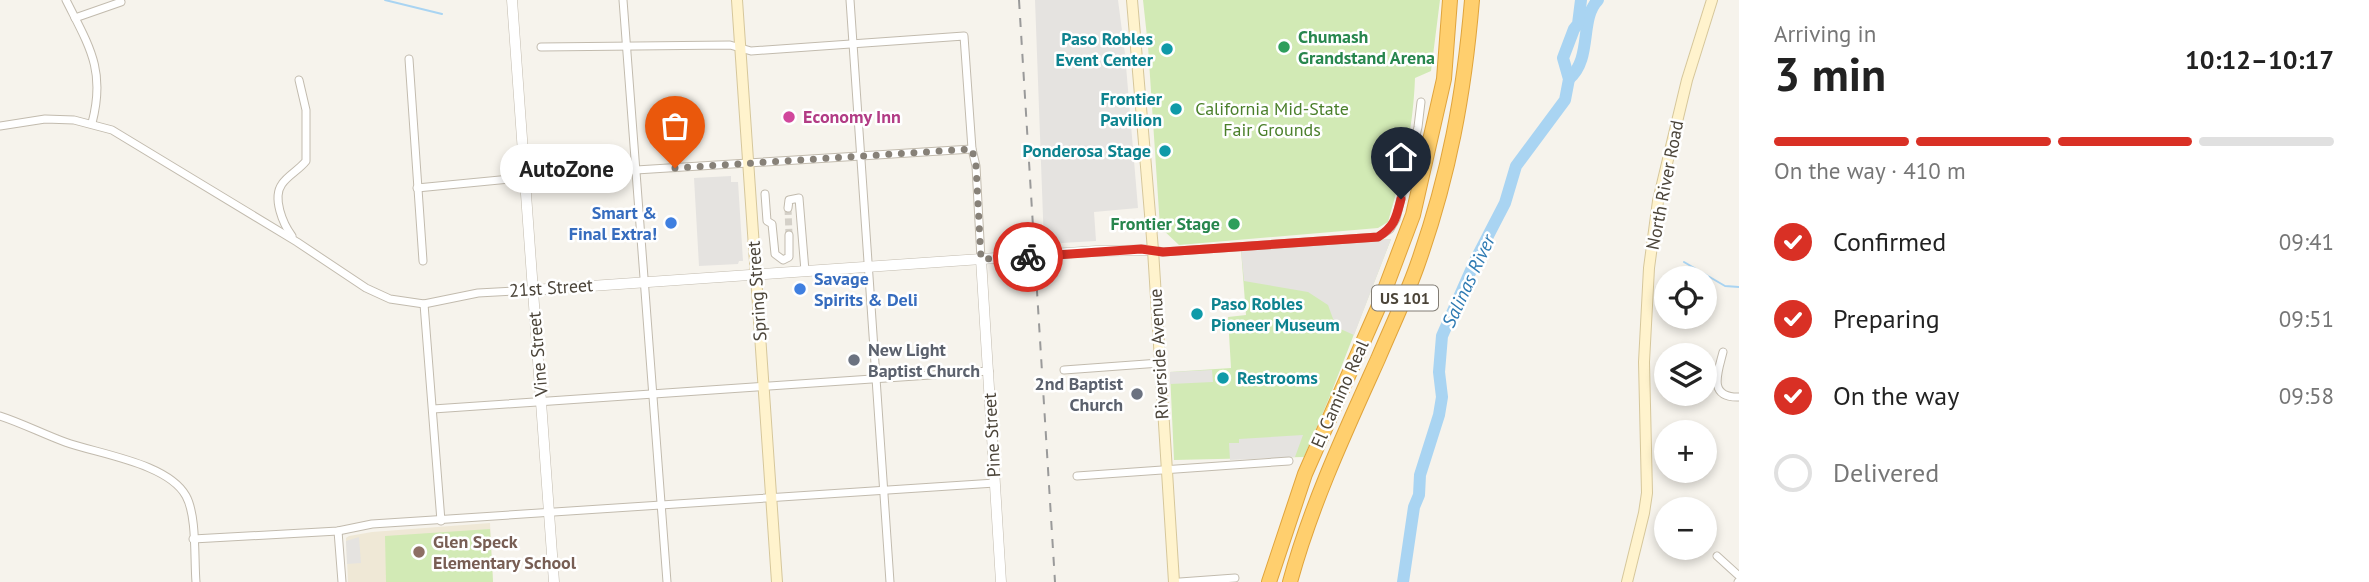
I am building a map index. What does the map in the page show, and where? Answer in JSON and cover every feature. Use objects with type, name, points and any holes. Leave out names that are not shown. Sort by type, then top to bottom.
[{"type":"highway","name":"El Camino Real","points":[[1269,582],[1291,512],[1378,308],[1413,215],[1444,79],[1450,0]]},
{"type":"highway","name":"El Camino Real","points":[[1290,582],[1335,455],[1405,297],[1438,201],[1453,147],[1472,0]]},
{"type":"highway","points":[[1259,582],[1319,428],[1328,420]]},
{"type":"main road","name":"Spring Street","points":[[737,0],[777,582]]},
{"type":"main road","name":"Riverside Avenue","points":[[1132,0],[1153,250],[1174,582]]},
{"type":"main road","name":"North River Road","points":[[1627,582],[1647,493],[1644,362],[1650,268],[1658,201],[1687,80],[1712,0]]},
{"type":"street","points":[[66,0],[96,66],[98,101],[92,123]]},
{"type":"street","name":"Vine Street","points":[[512,0],[554,582]]},
{"type":"street","points":[[623,0],[667,582]]},
{"type":"street","points":[[850,0],[890,582]]},
{"type":"street","points":[[75,18],[121,2]]},
{"type":"street","name":"Pine Street","points":[[853,43],[964,36],[972,149],[976,166],[1001,582]]},
{"type":"street","points":[[541,47],[730,45],[751,51],[853,43]]},
{"type":"street","points":[[410,59],[423,261]]},
{"type":"street","points":[[297,242],[285,228],[278,196],[280,186],[306,162],[306,110],[299,80]]},
{"type":"street","points":[[1153,250],[1163,252],[1378,237],[1390,229],[1396,219],[1416,140],[1421,102]]},
{"type":"street","name":"21st Street","points":[[0,126],[45,119],[92,123],[130,140],[378,294],[401,302],[424,303],[478,293],[1153,250]]},
{"type":"street","points":[[417,188],[523,178],[972,149]]},
{"type":"street","points":[[765,194],[767,221]]},
{"type":"street","points":[[788,208],[792,198],[799,198],[805,271]]},
{"type":"street","points":[[752,222],[767,221],[772,224],[776,274]]},
{"type":"street","points":[[775,254],[783,260],[789,257],[789,235]]},
{"type":"street","points":[[424,303],[440,521]]},
{"type":"street","points":[[1723,352],[1716,384],[1719,391],[1726,396],[1739,397]]},
{"type":"street","points":[[1064,370],[1160,363]]},
{"type":"street","points":[[433,409],[989,371]]},
{"type":"street","points":[[0,416],[67,443],[131,461],[157,472],[184,492],[191,506],[196,582]]},
{"type":"street","points":[[1077,476],[1289,461]]},
{"type":"street","points":[[193,539],[338,531],[372,524],[995,483]]},
{"type":"street","points":[[338,531],[342,582]]},
{"type":"street","points":[[1717,556],[1739,576]]},
{"type":"street","points":[[1180,582],[1235,578]]},
{"type":"shaded area","points":[[1035,0],[1118,0],[1138,208],[1094,212],[1096,241],[1044,244]]},
{"type":"shaded area","points":[[731,176],[731,182],[738,182],[743,261],[738,264],[699,266],[694,178]]},
{"type":"shaded area","points":[[1391,239],[1354,335],[1336,327],[1328,305],[1308,292],[1244,281],[1241,250]]},
{"type":"shaded area","points":[[1212,370],[1213,382],[1170,384],[1170,372]]},
{"type":"shaded area","points":[[1303,435],[1295,457],[1230,460],[1229,443],[1239,443],[1239,439]]},
{"type":"shaded area","name":"Glen Speck Elementary School","points":[[490,523],[493,582],[348,582],[346,538],[349,536]]},
{"type":"shaded area","points":[[359,537],[361,563],[347,564],[346,541]]},
{"type":"green space","name":"California Mid-State Fair Grounds","points":[[1143,0],[1440,0],[1431,71],[1415,78],[1406,151],[1388,222],[1378,228],[1179,245],[1160,227]]},
{"type":"green space","points":[[1391,239],[1304,457],[1174,460],[1170,372],[1231,368],[1228,317],[1246,315],[1241,250]]},
{"type":"green space","name":"Glen Speck Elementary School","points":[[490,529],[493,582],[386,582],[385,536]]},
{"type":"waterway","points":[[385,0],[442,14]]},
{"type":"waterway","name":"Salinas River","points":[[1403,582],[1414,507],[1419,495],[1420,475],[1442,397],[1439,372],[1442,336],[1476,259],[1505,203],[1516,166],[1565,100],[1569,79],[1563,58],[1578,24],[1581,0]]},
{"type":"waterway","name":"Salinas River","points":[[1569,79],[1581,60],[1589,17],[1598,0]]},
{"type":"waterway","points":[[1684,262],[1725,286],[1739,287]]},
{"type":"tunnel","points":[[788,208],[789,235]]},
{"type":"railway","points":[[1019,0],[1055,582]]},
{"type":"way so far","points":[[675,168],[972,149],[976,166],[981,259],[1028,257]]},
{"type":"place","name":"Chumash Grandstand Arena","points":[[1284,47]]},
{"type":"place","name":"Paso Robles Event Center","points":[[1167,49]]},
{"type":"place","name":"Frontier Pavilion","points":[[1176,109]]},
{"type":"place","name":"Economy Inn","points":[[789,117]]},
{"type":"place","name":"Ponderosa Stage","points":[[1165,151]]},
{"type":"place","name":"AutoZone","points":[[675,168]]},
{"type":"place","name":"Smart & Final Extra!","points":[[671,223]]},
{"type":"place","name":"Frontier Stage","points":[[1234,224]]},
{"type":"place","name":"Savage Spirits & Deli","points":[[800,289]]},
{"type":"place","name":"Paso Robles Pioneer Museum","points":[[1197,314]]},
{"type":"place","name":"New Light Baptist Church","points":[[854,360]]},
{"type":"place","name":"Restrooms","points":[[1223,378]]},
{"type":"place","name":"2nd Baptist Church","points":[[1137,394]]},
{"type":"place","name":"Glen Speck Elementary School","points":[[419,552]]},
{"type":"route","points":[[1028,257],[1141,249],[1163,252],[1378,237],[1390,229],[1396,219],[1401,199]]}]
